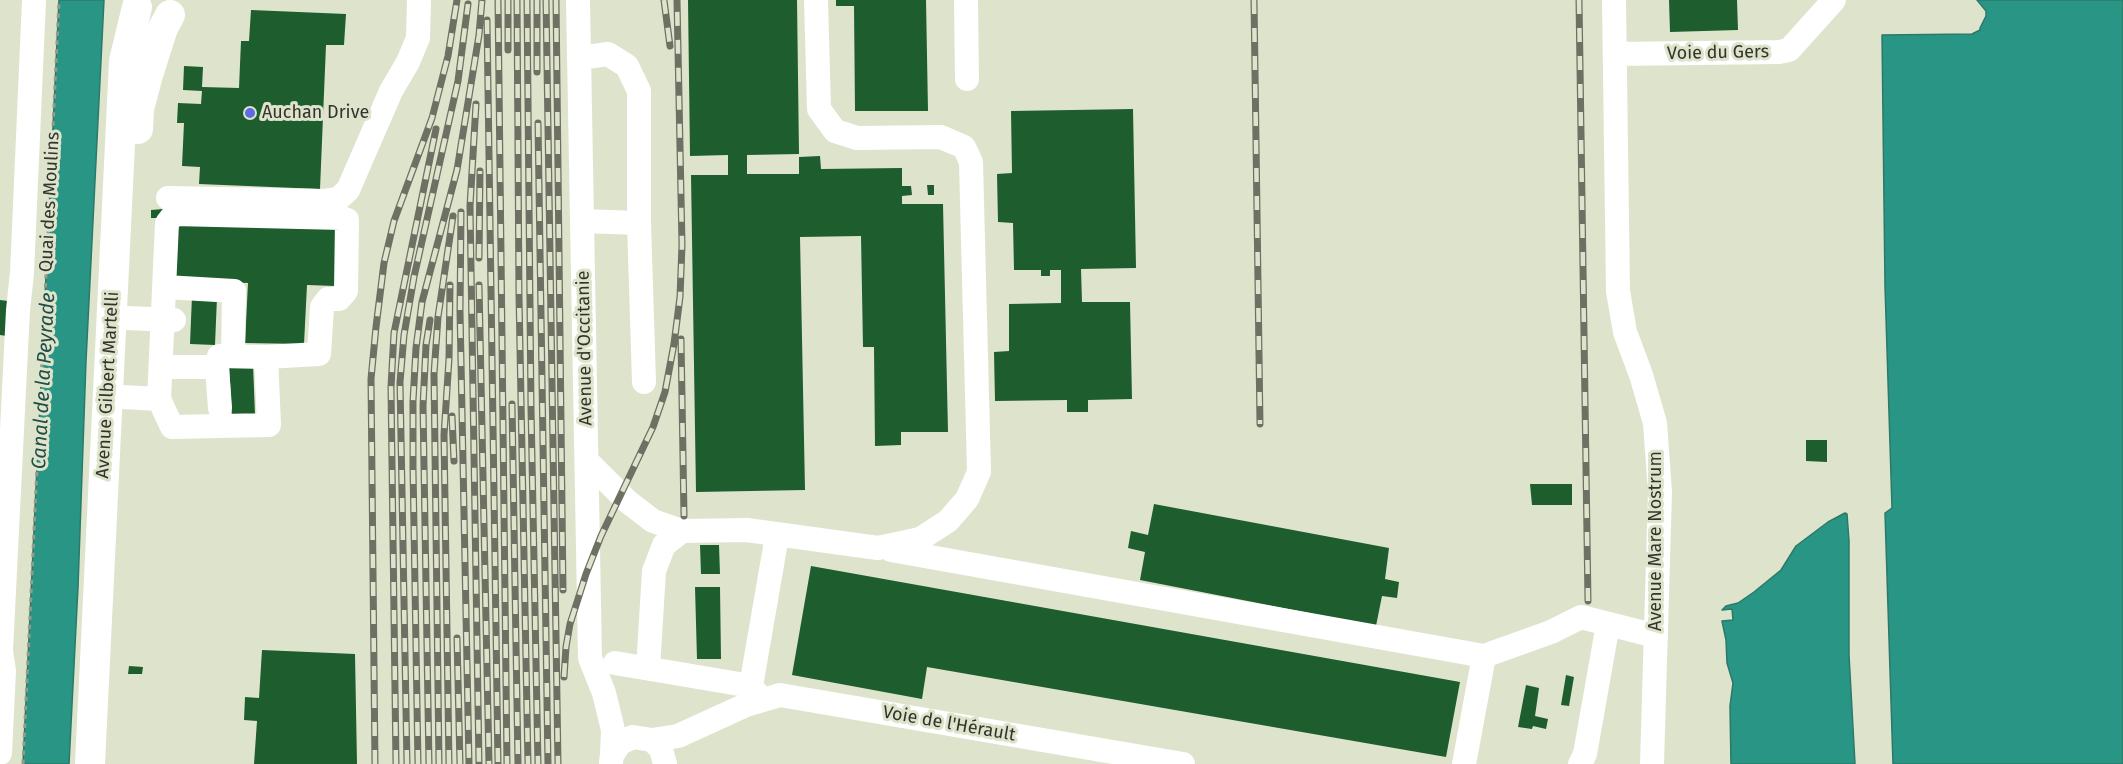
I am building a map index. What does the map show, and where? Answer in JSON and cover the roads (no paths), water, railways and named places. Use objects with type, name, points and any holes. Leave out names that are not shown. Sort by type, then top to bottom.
[{"type":"main road","points":[[134,4],[152,16],[178,7]]},
{"type":"main road","name":"Avenue Gilbert Martelli","points":[[90,764],[124,62],[134,4]]},
{"type":"main road","name":"Avenue Gilbert Martelli","points":[[105,764],[126,318],[139,109],[163,28],[178,7]]},
{"type":"street","name":"Quai des Moulins","points":[[0,753],[4,671],[1,651],[18,310],[22,273],[34,0]]},
{"type":"street","points":[[168,198],[324,201],[338,199],[348,190],[418,38],[419,0]]},
{"type":"street","name":"Avenue d'Occitanie","points":[[578,0],[590,658],[604,693],[613,730],[611,759]]},
{"type":"street","points":[[816,0],[819,109],[836,131],[858,138],[941,137],[964,147],[970,162],[979,472],[968,499],[948,521],[920,539],[878,548]]},
{"type":"street","points":[[966,0],[966,79]]},
{"type":"street","name":"Avenue Mare Nostrum","points":[[1614,0],[1618,291],[1625,332],[1655,423],[1660,492],[1652,764]]},
{"type":"street","name":"Voie du Gers","points":[[1615,54],[1789,50],[1834,0]]},
{"type":"street","points":[[579,58],[608,54],[627,66],[639,91],[639,223],[644,382]]},
{"type":"street","points":[[160,367],[225,361],[277,352],[319,354],[322,306],[328,299],[339,299],[345,291],[341,256],[346,220],[342,218],[174,214],[166,223],[171,247],[165,287],[169,319],[160,367],[159,399],[172,427],[269,425],[277,352]]},
{"type":"street","points":[[582,221],[639,223]]},
{"type":"street","points":[[165,287],[234,291],[220,408]]},
{"type":"street","points":[[126,318],[169,319]]},
{"type":"street","points":[[122,398],[159,399]]},
{"type":"street","points":[[587,461],[627,501],[653,521],[682,531],[747,530],[777,536],[878,548],[1484,656],[1551,632],[1581,617],[1656,636]]},
{"type":"street","points":[[648,668],[654,571],[664,545],[682,531]]},
{"type":"street","points":[[615,663],[648,668],[756,693],[777,536]]},
{"type":"street","points":[[1580,764],[1585,754],[1608,624]]},
{"type":"street","points":[[1464,764],[1484,656]]},
{"type":"street","name":"Avenue d'Occitanie","points":[[604,693],[626,720],[661,748],[665,764]]},
{"type":"street","name":"Voie de l'Hérault","points":[[650,739],[678,736],[746,705],[756,693],[780,695],[1183,764]]},
{"type":"street","points":[[672,764],[687,746],[718,718]]},
{"type":"street","name":"Avenue d'Occitanie","points":[[611,759],[620,743],[633,737],[650,739]]},
{"type":"water","name":"Canal de la Peyrade","points":[[59,0],[104,0],[86,361],[78,587],[69,764],[23,764]]},
{"type":"water","points":[[1977,0],[2123,0],[2123,764],[1893,764],[1885,513],[1892,508],[1885,286],[1882,35],[1972,34],[1980,30],[1986,16],[1986,11]]},
{"type":"water","points":[[1847,514],[1849,541],[1849,655],[1855,764],[1731,764],[1730,706],[1733,683],[1727,663],[1722,621],[1733,620],[1732,609],[1722,610],[1754,592],[1781,570],[1796,546],[1828,522]]},
{"type":"railway","points":[[375,764],[371,379],[376,327],[384,263],[394,221],[432,118],[448,56],[457,0]]},
{"type":"railway","points":[[418,764],[413,468],[416,348],[422,302],[457,170],[479,35],[482,0]]},
{"type":"railway","points":[[498,0],[507,764]]},
{"type":"railway","points":[[508,0],[508,50]]},
{"type":"railway","points":[[517,0],[519,296],[528,764]]},
{"type":"railway","points":[[527,0],[531,408],[538,764]]},
{"type":"railway","points":[[537,0],[537,72]]},
{"type":"railway","points":[[546,0],[558,764]]},
{"type":"railway","points":[[556,0],[563,590]]},
{"type":"railway","points":[[664,0],[670,46]]},
{"type":"railway","points":[[564,677],[570,624],[586,574],[601,536],[653,427],[665,392],[674,344],[680,297],[682,245],[677,0]]},
{"type":"railway","points":[[1254,0],[1260,424]]},
{"type":"railway","points":[[1579,0],[1588,601]]},
{"type":"railway","points":[[407,764],[400,382],[404,335],[414,277],[458,81],[468,4]]},
{"type":"railway","points":[[487,20],[498,764]]},
{"type":"railway","points":[[476,104],[470,206],[479,764]]},
{"type":"railway","points":[[538,123],[548,764]]},
{"type":"railway","points":[[396,764],[391,387],[394,333],[436,129]]},
{"type":"railway","points":[[479,258],[480,171]]},
{"type":"railway","points":[[461,212],[460,311],[469,764]]},
{"type":"railway","points":[[439,764],[434,374],[438,317],[453,216]]},
{"type":"railway","points":[[449,764],[444,435],[449,359],[450,285]]},
{"type":"railway","points":[[479,285],[489,764]]},
{"type":"railway","points":[[429,764],[423,406],[426,345],[430,320]]},
{"type":"railway","points":[[681,339],[684,516]]},
{"type":"railway","points":[[512,404],[518,764]]},
{"type":"railway","points":[[452,416],[454,461]]},
{"type":"railway","points":[[457,638],[460,764]]},
{"type":"place","name":"Auchan Drive","points":[[250,113]]}]
